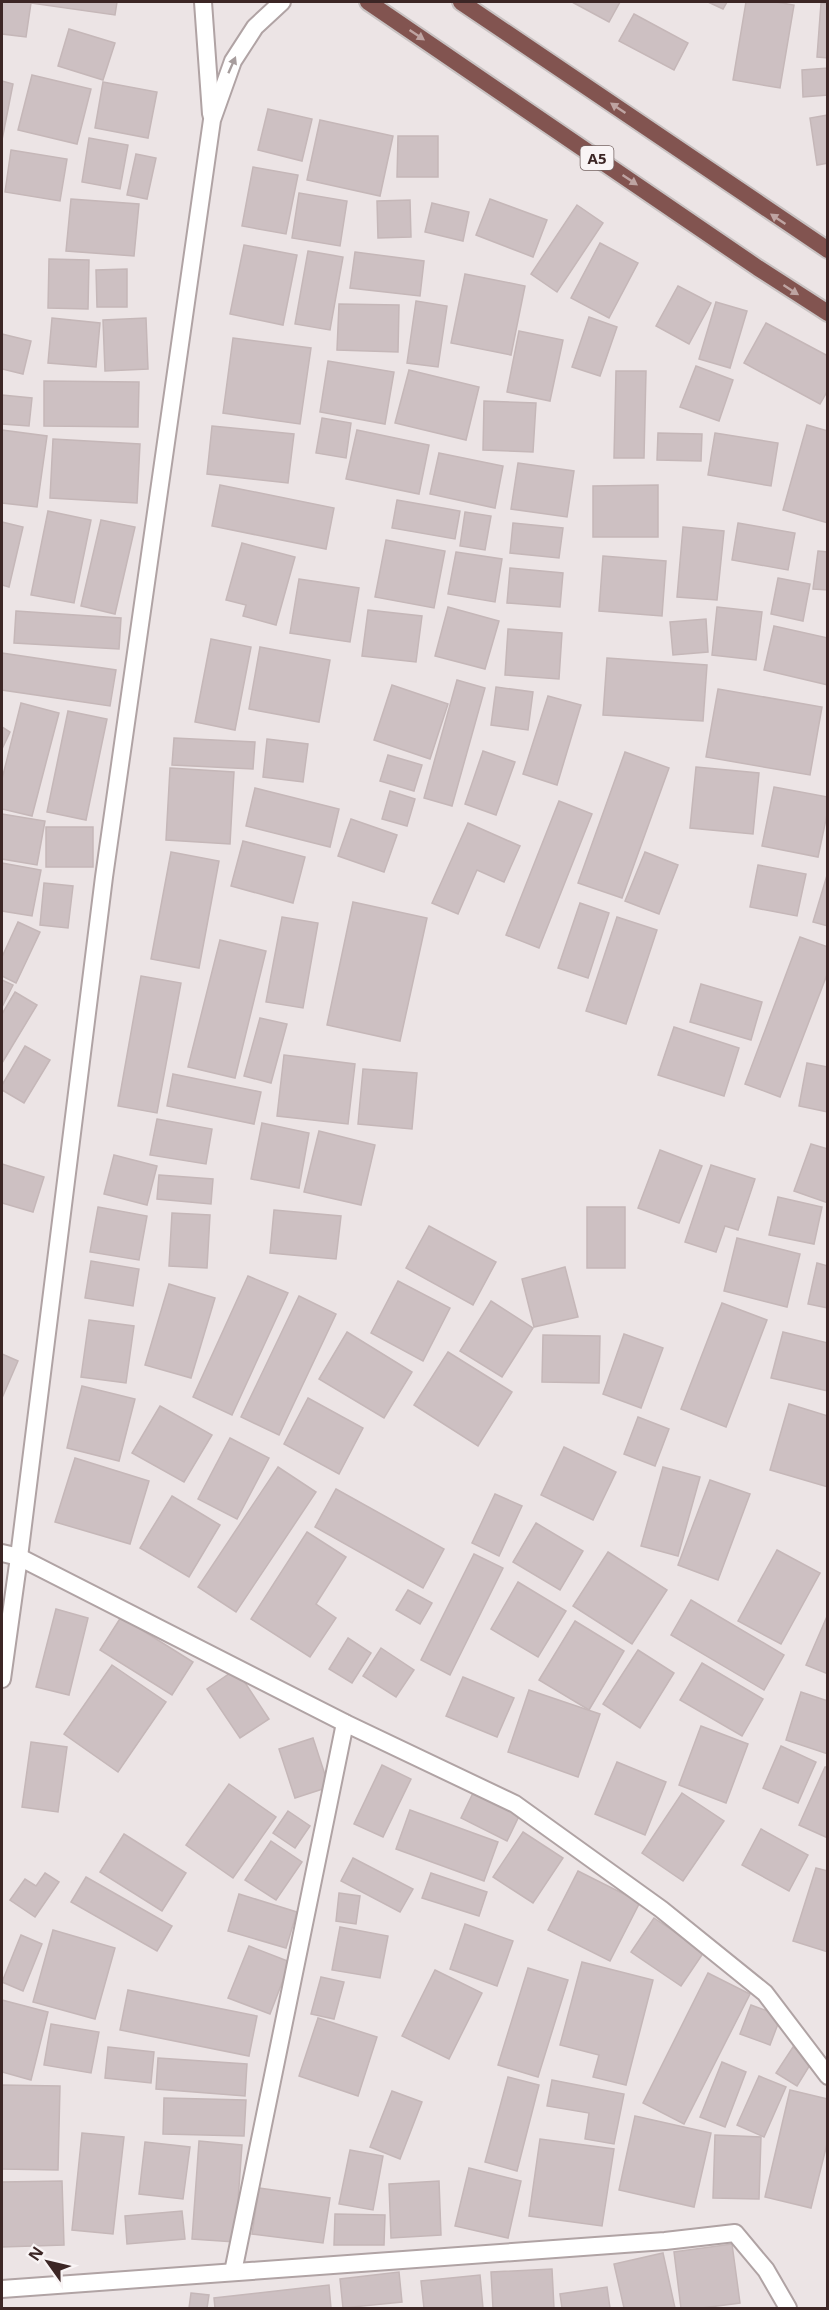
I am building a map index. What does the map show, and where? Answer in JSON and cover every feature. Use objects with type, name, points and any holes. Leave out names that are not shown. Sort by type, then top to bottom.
[{"type":"highway","name":"A5","points":[[369,2],[748,262],[828,313]]},
{"type":"highway","points":[[461,2],[828,250]]},
{"type":"street","points":[[203,2],[212,120]]},
{"type":"street","points":[[2,1679],[104,877],[212,120],[233,61],[255,27],[282,2]]},
{"type":"street","points":[[2,1553],[19,1557],[345,1723],[515,1804],[661,1909],[765,1993],[828,2076]]},
{"type":"street","points":[[233,2272],[345,1723]]},
{"type":"street","points":[[2,2289],[665,2241],[735,2233],[766,2270],[788,2308]]},
{"type":"building","points":[[2,2],[117,2],[115,15],[31,3],[26,37],[2,34]]},
{"type":"building","points":[[572,2],[620,2],[609,22]]},
{"type":"building","points":[[708,2],[727,2],[723,9]]},
{"type":"building","points":[[746,2],[776,2],[794,5],[780,88],[733,80]]},
{"type":"building","points":[[821,3],[828,4],[828,58],[817,57]]},
{"type":"building","points":[[634,14],[688,43],[674,70],[619,41]]},
{"type":"building","points":[[69,29],[115,43],[103,80],[58,66]]},
{"type":"building","points":[[828,68],[828,95],[803,97],[802,70]]},
{"type":"building","points":[[32,75],[91,89],[77,144],[18,130]]},
{"type":"building","points":[[2,81],[13,84],[2,140]]},
{"type":"building","points":[[103,82],[157,92],[148,138],[95,128]]},
{"type":"building","points":[[268,109],[312,119],[302,161],[258,150]]},
{"type":"building","points":[[828,115],[828,163],[817,165],[810,118]]},
{"type":"building","points":[[320,120],[393,136],[380,196],[307,180]]},
{"type":"building","points":[[398,136],[438,136],[438,177],[397,177]]},
{"type":"building","points":[[89,138],[128,145],[120,189],[82,182]]},
{"type":"building","points":[[11,150],[67,159],[60,201],[5,192]]},
{"type":"building","points":[[136,154],[156,158],[147,199],[127,195]]},
{"type":"building","points":[[253,167],[298,175],[286,234],[242,226]]},
{"type":"building","points":[[299,193],[347,201],[340,246],[292,238]]},
{"type":"building","points":[[71,199],[139,204],[134,256],[66,251]]},
{"type":"building","points":[[490,199],[547,220],[533,257],[476,235]]},
{"type":"building","points":[[410,200],[411,237],[378,238],[377,201]]},
{"type":"building","points":[[432,203],[469,212],[463,241],[425,232]]},
{"type":"building","points":[[577,205],[603,223],[557,292],[531,274]]},
{"type":"building","points":[[600,243],[638,263],[609,318],[571,298]]},
{"type":"building","points":[[244,245],[297,255],[283,325],[230,314]]},
{"type":"building","points":[[308,251],[343,257],[330,330],[295,324]]},
{"type":"building","points":[[355,252],[424,261],[420,296],[350,288]]},
{"type":"building","points":[[49,259],[89,260],[88,309],[48,308]]},
{"type":"building","points":[[127,269],[127,307],[97,307],[96,270]]},
{"type":"building","points":[[465,274],[525,286],[511,355],[451,343]]},
{"type":"building","points":[[678,286],[711,303],[689,344],[656,326]]},
{"type":"building","points":[[416,301],[447,306],[438,367],[407,363]]},
{"type":"building","points":[[716,302],[747,311],[730,368],[699,359]]},
{"type":"building","points":[[339,304],[399,305],[398,352],[337,350]]},
{"type":"building","points":[[589,317],[617,327],[600,376],[572,367]]},
{"type":"building","points":[[52,318],[100,323],[96,367],[48,363]]},
{"type":"building","points":[[146,318],[148,369],[105,371],[103,320]]},
{"type":"building","points":[[766,323],[828,356],[828,390],[820,404],[744,363]]},
{"type":"building","points":[[519,331],[563,340],[550,401],[507,392]]},
{"type":"building","points":[[2,334],[31,341],[23,374],[2,369]]},
{"type":"building","points":[[233,338],[311,348],[300,424],[223,413]]},
{"type":"building","points":[[328,361],[394,372],[385,424],[320,412]]},
{"type":"building","points":[[696,366],[733,380],[719,421],[680,407]]},
{"type":"building","points":[[409,370],[479,387],[466,440],[395,423]]},
{"type":"building","points":[[616,371],[646,371],[644,458],[614,458]]},
{"type":"building","points":[[44,381],[139,382],[138,427],[44,426]]},
{"type":"building","points":[[2,395],[32,398],[29,426],[2,424]]},
{"type":"building","points":[[484,401],[536,403],[533,452],[483,450]]},
{"type":"building","points":[[322,418],[351,423],[346,458],[316,453]]},
{"type":"building","points":[[807,425],[828,431],[828,523],[783,510]]},
{"type":"building","points":[[212,426],[294,434],[288,483],[207,474]]},
{"type":"building","points":[[2,430],[47,436],[37,507],[2,503]]},
{"type":"building","points":[[357,430],[429,445],[419,494],[346,479]]},
{"type":"building","points":[[658,433],[702,434],[701,461],[657,460]]},
{"type":"building","points":[[715,433],[778,443],[771,486],[708,475]]},
{"type":"building","points":[[53,439],[140,444],[137,503],[50,498]]},
{"type":"building","points":[[439,453],[503,466],[495,508],[430,494]]},
{"type":"building","points":[[518,463],[574,471],[567,517],[511,509]]},
{"type":"building","points":[[220,485],[334,508],[326,549],[212,526]]},
{"type":"building","points":[[658,485],[658,537],[593,537],[593,486]]},
{"type":"building","points":[[397,500],[460,511],[455,539],[392,528]]},
{"type":"building","points":[[48,511],[91,520],[74,603],[31,595]]},
{"type":"building","points":[[465,512],[491,516],[485,550],[460,546]]},
{"type":"building","points":[[101,520],[135,527],[115,614],[81,606]]},
{"type":"building","points":[[2,522],[23,527],[9,587],[2,585]]},
{"type":"building","points":[[513,523],[563,528],[559,558],[510,553]]},
{"type":"building","points":[[738,523],[795,533],[788,570],[732,560]]},
{"type":"building","points":[[683,527],[724,531],[717,600],[677,597]]},
{"type":"building","points":[[386,540],[445,551],[434,608],[375,597]]},
{"type":"building","points":[[242,543],[295,557],[276,625],[243,616],[246,605],[226,600]]},
{"type":"building","points":[[818,551],[828,552],[828,590],[813,589]]},
{"type":"building","points":[[456,552],[502,559],[495,602],[448,594]]},
{"type":"building","points":[[603,556],[666,561],[662,616],[599,611]]},
{"type":"building","points":[[510,568],[563,573],[560,607],[507,603]]},
{"type":"building","points":[[778,578],[810,584],[803,621],[771,614]]},
{"type":"building","points":[[299,579],[359,588],[350,642],[290,633]]},
{"type":"building","points":[[448,607],[499,621],[485,669],[435,656]]},
{"type":"building","points":[[717,607],[762,612],[756,660],[712,655]]},
{"type":"building","points":[[368,610],[422,616],[416,662],[362,656]]},
{"type":"building","points":[[16,611],[121,618],[119,649],[14,643]]},
{"type":"building","points":[[706,619],[708,652],[673,655],[670,622]]},
{"type":"building","points":[[774,626],[828,638],[828,685],[764,670]]},
{"type":"building","points":[[508,629],[562,633],[559,679],[505,675]]},
{"type":"building","points":[[211,639],[251,647],[235,730],[195,722]]},
{"type":"building","points":[[260,647],[330,660],[319,722],[249,709]]},
{"type":"building","points":[[2,653],[116,670],[110,706],[2,690]]},
{"type":"building","points":[[607,658],[707,665],[703,721],[603,715]]},
{"type":"building","points":[[457,680],[485,688],[452,806],[424,798]]},
{"type":"building","points":[[392,685],[448,704],[430,759],[374,740]]},
{"type":"building","points":[[496,687],[533,692],[528,730],[491,725]]},
{"type":"building","points":[[718,689],[822,707],[810,775],[706,757]]},
{"type":"building","points":[[548,696],[581,705],[557,785],[523,774]]},
{"type":"building","points":[[21,703],[59,713],[32,816],[2,809],[2,779]]},
{"type":"building","points":[[68,711],[107,719],[86,820],[47,812]]},
{"type":"building","points":[[2,727],[10,732],[2,749]]},
{"type":"building","points":[[174,738],[255,742],[253,769],[172,765]]},
{"type":"building","points":[[267,739],[308,744],[303,782],[263,777]]},
{"type":"building","points":[[483,751],[515,762],[496,815],[465,804]]},
{"type":"building","points":[[625,752],[669,768],[622,898],[578,883]]},
{"type":"building","points":[[388,755],[422,765],[414,791],[380,781]]},
{"type":"building","points":[[696,767],[759,773],[753,834],[690,828]]},
{"type":"building","points":[[170,768],[234,772],[230,844],[166,840]]},
{"type":"building","points":[[774,787],[828,797],[828,810],[818,857],[762,846]]},
{"type":"building","points":[[255,788],[339,809],[330,847],[246,826]]},
{"type":"building","points":[[390,791],[415,799],[407,826],[382,819]]},
{"type":"building","points":[[559,801],[592,814],[539,948],[506,935]]},
{"type":"building","points":[[2,814],[45,821],[37,865],[2,859]]},
{"type":"building","points":[[351,819],[397,835],[384,872],[338,856]]},
{"type":"building","points":[[468,823],[520,846],[504,882],[477,870],[458,914],[432,903]]},
{"type":"building","points":[[46,827],[93,827],[93,867],[46,867]]},
{"type":"building","points":[[243,841],[305,857],[293,903],[231,886]]},
{"type":"building","points":[[171,852],[219,861],[199,968],[151,959]]},
{"type":"building","points":[[645,852],[678,865],[659,914],[625,901]]},
{"type":"building","points":[[2,863],[41,870],[32,916],[2,911]]},
{"type":"building","points":[[758,865],[806,874],[797,916],[750,907]]},
{"type":"building","points":[[828,872],[828,926],[813,922]]},
{"type":"building","points":[[44,883],[73,886],[68,928],[40,925]]},
{"type":"building","points":[[353,902],[427,918],[400,1041],[327,1025]]},
{"type":"building","points":[[580,903],[609,913],[588,978],[558,968]]},
{"type":"building","points":[[282,917],[318,923],[303,1008],[266,1002]]},
{"type":"building","points":[[617,917],[657,930],[626,1024],[586,1011]]},
{"type":"building","points":[[18,922],[40,932],[16,983],[2,976],[2,957]]},
{"type":"building","points":[[800,937],[828,947],[828,972],[780,1097],[745,1084]]},
{"type":"building","points":[[220,940],[266,951],[235,1078],[188,1067]]},
{"type":"building","points":[[141,976],[181,983],[157,1113],[118,1106]]},
{"type":"building","points":[[2,980],[13,985],[2,1007]]},
{"type":"building","points":[[701,984],[762,1002],[751,1040],[690,1022]]},
{"type":"building","points":[[15,992],[37,1005],[2,1063],[2,1014]]},
{"type":"building","points":[[260,1018],[287,1024],[271,1083],[244,1076]]},
{"type":"building","points":[[674,1027],[739,1048],[724,1096],[658,1075]]},
{"type":"building","points":[[25,1046],[50,1060],[24,1103],[2,1090],[2,1085]]},
{"type":"building","points":[[284,1055],[355,1064],[348,1124],[277,1116]]},
{"type":"building","points":[[807,1063],[828,1067],[828,1112],[799,1106]]},
{"type":"building","points":[[363,1069],[417,1073],[412,1129],[358,1124]]},
{"type":"building","points":[[173,1074],[261,1092],[254,1124],[167,1106]]},
{"type":"building","points":[[157,1119],[212,1129],[206,1164],[150,1155]]},
{"type":"building","points":[[262,1123],[309,1133],[299,1188],[251,1179]]},
{"type":"building","points":[[319,1131],[375,1145],[361,1205],[304,1192]]},
{"type":"building","points":[[811,1144],[828,1149],[828,1203],[794,1191]]},
{"type":"building","points":[[660,1150],[702,1166],[679,1223],[638,1208]]},
{"type":"building","points":[[114,1155],[157,1166],[147,1205],[104,1194]]},
{"type":"building","points":[[2,1164],[44,1177],[33,1212],[2,1203]]},
{"type":"building","points":[[711,1165],[755,1179],[738,1230],[725,1226],[716,1252],[685,1242]]},
{"type":"building","points":[[159,1175],[213,1179],[211,1204],[157,1199]]},
{"type":"building","points":[[778,1197],[822,1207],[814,1244],[769,1235]]},
{"type":"building","points":[[98,1207],[147,1216],[139,1260],[90,1252]]},
{"type":"building","points":[[587,1207],[625,1207],[625,1268],[587,1268]]},
{"type":"building","points":[[274,1210],[341,1216],[336,1259],[270,1253]]},
{"type":"building","points":[[172,1213],[210,1215],[207,1268],[169,1266]]},
{"type":"building","points":[[429,1226],[496,1262],[473,1305],[406,1268]]},
{"type":"building","points":[[737,1238],[800,1254],[787,1307],[724,1291]]},
{"type":"building","points":[[91,1261],[139,1269],[133,1306],[85,1298]]},
{"type":"building","points":[[817,1263],[828,1266],[828,1308],[808,1304]]},
{"type":"building","points":[[565,1267],[578,1317],[534,1327],[522,1279]]},
{"type":"building","points":[[248,1276],[288,1293],[232,1415],[193,1397]]},
{"type":"building","points":[[398,1281],[450,1308],[423,1361],[371,1333]]},
{"type":"building","points":[[169,1284],[215,1298],[191,1378],[145,1365]]},
{"type":"building","points":[[299,1296],[336,1314],[279,1435],[241,1417]]},
{"type":"building","points":[[491,1301],[533,1328],[502,1377],[460,1351]]},
{"type":"building","points":[[722,1303],[767,1320],[726,1427],[681,1409]]},
{"type":"building","points":[[89,1320],[134,1326],[126,1383],[81,1377]]},
{"type":"building","points":[[347,1332],[412,1372],[384,1418],[319,1379]]},
{"type":"building","points":[[783,1332],[828,1343],[828,1391],[771,1378]]},
{"type":"building","points":[[624,1334],[663,1348],[641,1408],[603,1394]]},
{"type":"building","points":[[543,1335],[600,1336],[599,1383],[542,1382]]},
{"type":"building","points":[[448,1352],[512,1392],[478,1446],[414,1405]]},
{"type":"building","points":[[2,1354],[18,1361],[2,1398]]},
{"type":"building","points":[[82,1386],[135,1399],[119,1461],[67,1448]]},
{"type":"building","points":[[308,1398],[363,1428],[339,1474],[284,1444]]},
{"type":"building","points":[[789,1404],[828,1416],[828,1487],[770,1470]]},
{"type":"building","points":[[160,1406],[212,1435],[184,1482],[132,1453]]},
{"type":"building","points":[[638,1417],[669,1429],[655,1466],[624,1454]]},
{"type":"building","points":[[230,1438],[269,1458],[237,1519],[198,1499]]},
{"type":"building","points":[[564,1447],[616,1472],[593,1520],[541,1495]]},
{"type":"building","points":[[75,1458],[149,1481],[130,1544],[55,1522]]},
{"type":"building","points":[[278,1467],[316,1492],[236,1612],[198,1587]]},
{"type":"building","points":[[663,1467],[700,1477],[678,1556],[641,1546]]},
{"type":"building","points":[[710,1480],[750,1494],[718,1580],[678,1565]]},
{"type":"building","points":[[336,1489],[444,1549],[423,1588],[315,1527]]},
{"type":"building","points":[[495,1494],[522,1506],[499,1556],[472,1543]]},
{"type":"building","points":[[172,1496],[220,1525],[189,1577],[140,1548]]},
{"type":"building","points":[[536,1523],[583,1551],[560,1590],[513,1562]]},
{"type":"building","points":[[307,1532],[346,1557],[316,1604],[336,1618],[310,1657],[251,1619]]},
{"type":"building","points":[[777,1550],[820,1573],[781,1644],[738,1621]]},
{"type":"building","points":[[608,1552],[667,1590],[632,1644],[573,1606]]},
{"type":"building","points":[[474,1554],[503,1568],[450,1675],[421,1660]]},
{"type":"building","points":[[518,1582],[566,1611],[538,1657],[491,1629]]},
{"type":"building","points":[[408,1590],[432,1603],[420,1624],[396,1610]]},
{"type":"building","points":[[691,1600],[784,1655],[764,1690],[671,1635]]},
{"type":"building","points":[[56,1609],[88,1618],[69,1695],[36,1687]]},
{"type":"building","points":[[828,1614],[828,1674],[806,1665]]},
{"type":"building","points":[[121,1617],[193,1662],[172,1695],[100,1650]]},
{"type":"building","points":[[575,1621],[624,1651],[589,1710],[539,1680]]},
{"type":"building","points":[[348,1638],[371,1653],[352,1683],[329,1669]]},
{"type":"building","points":[[381,1648],[414,1670],[396,1697],[363,1676]]},
{"type":"building","points":[[638,1650],[674,1673],[640,1728],[603,1704]]},
{"type":"building","points":[[702,1663],[763,1699],[742,1736],[680,1700]]},
{"type":"building","points":[[112,1665],[166,1702],[118,1772],[64,1734]]},
{"type":"building","points":[[236,1669],[269,1719],[240,1738],[207,1689]]},
{"type":"building","points":[[463,1677],[514,1698],[497,1737],[446,1716]]},
{"type":"building","points":[[529,1690],[600,1714],[578,1777],[508,1752]]},
{"type":"building","points":[[801,1692],[828,1701],[828,1754],[786,1740]]},
{"type":"building","points":[[701,1726],[748,1744],[726,1803],[679,1785]]},
{"type":"building","points":[[313,1738],[329,1787],[295,1798],[279,1749]]},
{"type":"building","points":[[31,1742],[67,1747],[58,1812],[22,1807]]},
{"type":"building","points":[[781,1746],[816,1762],[798,1803],[763,1788]]},
{"type":"building","points":[[617,1762],[666,1782],[645,1835],[595,1814]]},
{"type":"building","points":[[382,1765],[411,1779],[383,1837],[354,1824]]},
{"type":"building","points":[[825,1767],[828,1767],[828,1838],[799,1825]]},
{"type":"building","points":[[229,1784],[276,1817],[233,1878],[186,1845]]},
{"type":"building","points":[[474,1791],[520,1814],[507,1841],[461,1818]]},
{"type":"building","points":[[682,1793],[724,1821],[683,1881],[642,1853]]},
{"type":"building","points":[[410,1810],[498,1842],[484,1881],[396,1849]]},
{"type":"building","points":[[288,1811],[310,1826],[295,1848],[273,1833]]},
{"type":"building","points":[[761,1829],[808,1855],[789,1891],[742,1865]]},
{"type":"building","points":[[523,1832],[563,1858],[533,1903],[493,1877]]},
{"type":"building","points":[[124,1834],[186,1873],[162,1911],[100,1872]]},
{"type":"building","points":[[271,1841],[302,1862],[276,1900],[245,1880]]},
{"type":"building","points":[[353,1858],[413,1889],[400,1912],[341,1881]]},
{"type":"building","points":[[816,1868],[828,1871],[828,1952],[793,1941]]},
{"type":"building","points":[[578,1871],[640,1902],[610,1961],[548,1930]]},
{"type":"building","points":[[45,1873],[59,1882],[35,1917],[10,1900],[25,1879],[36,1886]]},
{"type":"building","points":[[431,1873],[487,1892],[479,1916],[422,1898]]},
{"type":"building","points":[[86,1877],[172,1926],[157,1951],[71,1902]]},
{"type":"building","points":[[339,1893],[360,1896],[356,1924],[336,1921]]},
{"type":"building","points":[[239,1894],[297,1912],[286,1948],[228,1931]]},
{"type":"building","points":[[654,1918],[704,1952],[681,1986],[631,1952]]},
{"type":"building","points":[[465,1924],[513,1941],[497,1986],[450,1969]]},
{"type":"building","points":[[340,1927],[388,1936],[380,1978],[332,1970]]},
{"type":"building","points":[[53,1930],[115,1948],[95,2019],[33,2002]]},
{"type":"building","points":[[21,1935],[42,1944],[23,1991],[2,1982]]},
{"type":"building","points":[[249,1946],[290,1962],[270,2014],[228,1998]]},
{"type":"building","points":[[582,1962],[653,1980],[626,2085],[593,2077],[599,2055],[560,2045]]},
{"type":"building","points":[[528,1968],[568,1980],[538,2077],[498,2065]]},
{"type":"building","points":[[435,1970],[482,1993],[449,2059],[402,2036]]},
{"type":"building","points":[[708,1973],[750,1994],[684,2124],[643,2103]]},
{"type":"building","points":[[321,1977],[344,1982],[334,2019],[311,2014]]},
{"type":"building","points":[[128,1990],[257,2016],[249,2056],[120,2030]]},
{"type":"building","points":[[2,2000],[48,2012],[31,2080],[2,2072]]},
{"type":"building","points":[[751,2005],[781,2016],[770,2045],[740,2034]]},
{"type":"building","points":[[318,2018],[377,2037],[358,2096],[299,2076]]},
{"type":"building","points":[[51,2024],[99,2032],[91,2073],[44,2065]]},
{"type":"building","points":[[108,2047],[154,2052],[151,2083],[105,2078]]},
{"type":"building","points":[[793,2047],[813,2060],[797,2086],[776,2073]]},
{"type":"building","points":[[158,2058],[247,2064],[245,2096],[156,2089]]},
{"type":"building","points":[[722,2062],[746,2072],[725,2127],[700,2117]]},
{"type":"building","points":[[759,2076],[786,2087],[764,2137],[737,2125]]},
{"type":"building","points":[[508,2077],[539,2085],[517,2171],[485,2162]]},
{"type":"building","points":[[552,2080],[624,2094],[614,2144],[585,2139],[589,2113],[547,2106]]},
{"type":"building","points":[[2,2085],[60,2086],[58,2170],[2,2169]]},
{"type":"building","points":[[790,2090],[828,2099],[828,2140],[811,2208],[765,2197]]},
{"type":"building","points":[[392,2091],[422,2102],[400,2159],[370,2147]]},
{"type":"building","points":[[164,2098],[246,2100],[244,2136],[163,2134]]},
{"type":"building","points":[[635,2116],[711,2133],[694,2207],[619,2190]]},
{"type":"building","points":[[82,2133],[124,2137],[113,2234],[72,2230]]},
{"type":"building","points":[[715,2135],[761,2137],[759,2199],[713,2198]]},
{"type":"building","points":[[540,2139],[614,2149],[602,2226],[529,2216]]},
{"type":"building","points":[[199,2141],[242,2145],[235,2242],[192,2239]]},
{"type":"building","points":[[145,2142],[190,2147],[183,2199],[139,2194]]},
{"type":"building","points":[[350,2150],[383,2156],[373,2210],[339,2204]]},
{"type":"building","points":[[469,2168],[521,2181],[508,2238],[455,2226]]},
{"type":"building","points":[[62,2181],[64,2245],[2,2247],[2,2182]]},
{"type":"building","points":[[439,2181],[441,2235],[391,2238],[389,2184]]},
{"type":"building","points":[[259,2188],[330,2198],[323,2243],[252,2234]]},
{"type":"building","points":[[182,2211],[185,2239],[127,2244],[125,2216]]},
{"type":"building","points":[[335,2214],[385,2215],[384,2245],[334,2245]]},
{"type":"building","points":[[732,2244],[740,2303],[681,2308],[674,2252]]},
{"type":"building","points":[[663,2253],[675,2308],[624,2308],[614,2264]]},
{"type":"building","points":[[552,2269],[554,2308],[493,2308],[491,2272]]},
{"type":"building","points":[[399,2272],[402,2302],[343,2308],[340,2279]]},
{"type":"building","points":[[480,2275],[483,2308],[424,2308],[421,2281]]},
{"type":"building","points":[[329,2285],[331,2308],[215,2308],[214,2298]]},
{"type":"building","points":[[607,2287],[610,2308],[562,2308],[560,2294]]},
{"type":"building","points":[[191,2293],[209,2295],[207,2308],[189,2308]]}]
